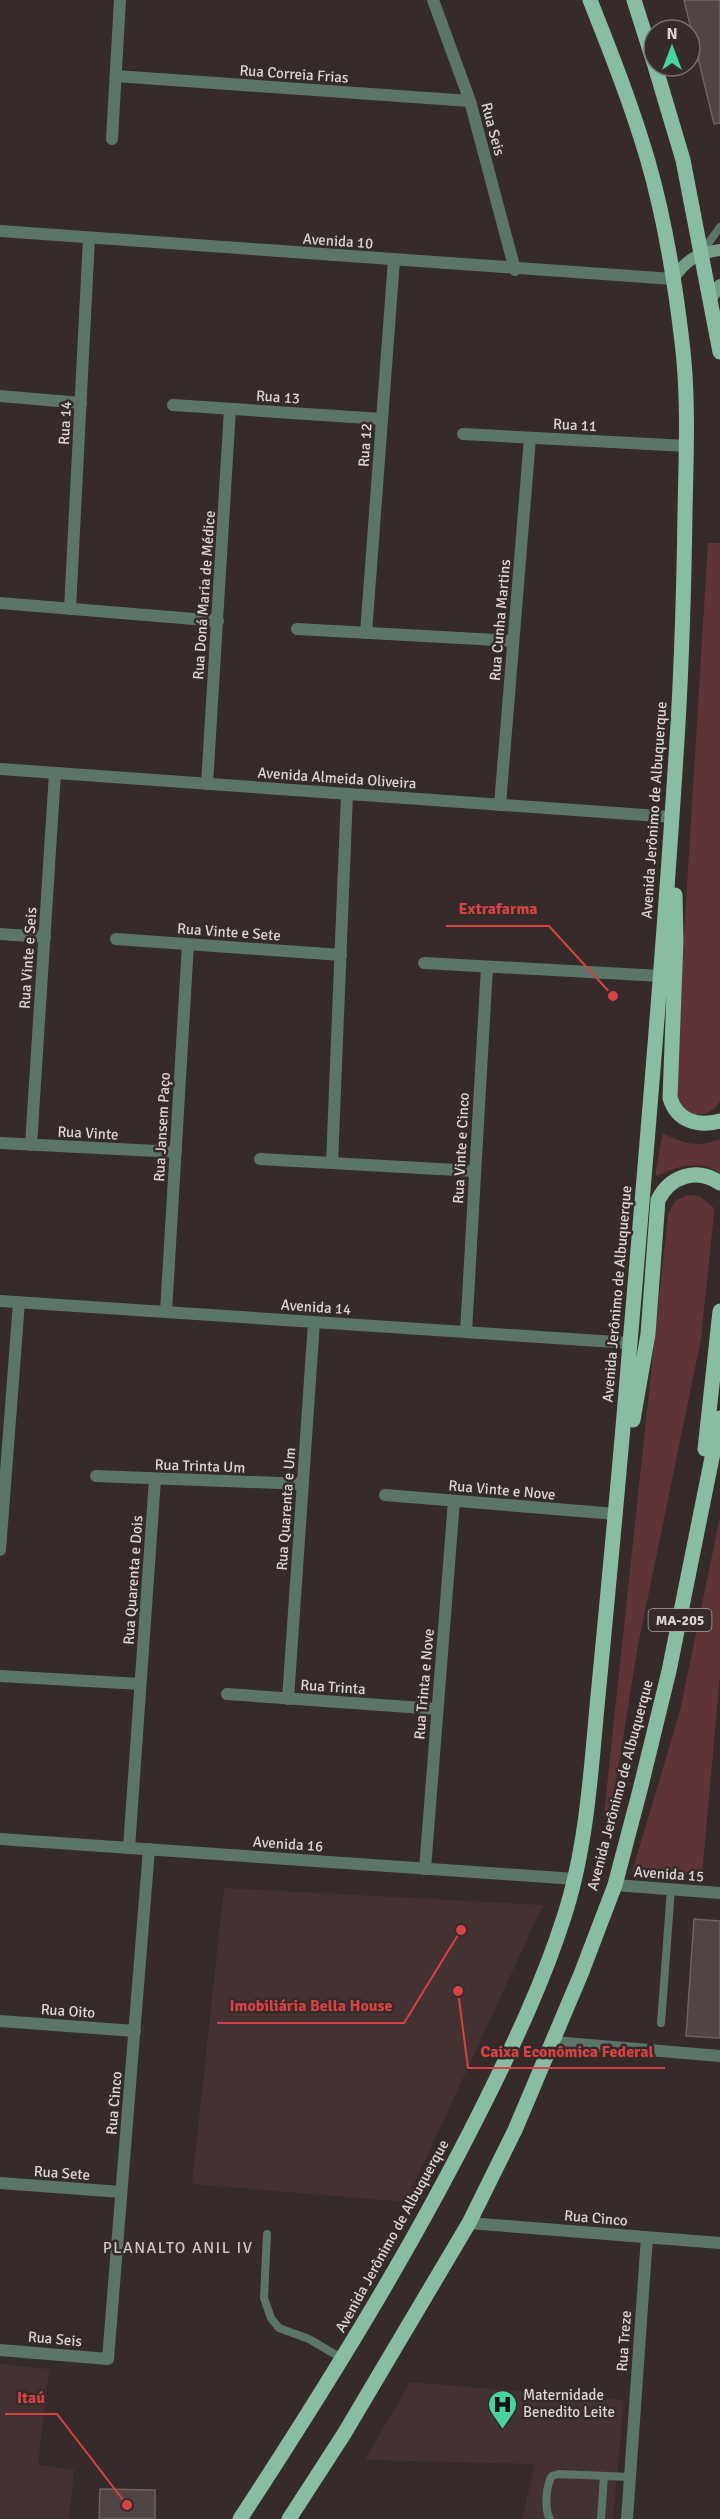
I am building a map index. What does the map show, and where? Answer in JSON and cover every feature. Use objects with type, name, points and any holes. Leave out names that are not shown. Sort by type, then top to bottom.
[{"type":"main road","name":"Avenida Jerônimo de Albuquerque","points":[[240,2519],[343,2359],[430,2211],[501,2071],[549,1961],[575,1879],[593,1749],[616,1514],[660,976],[682,642],[687,446],[683,351],[673,279],[650,167],[634,116],[590,0]]},
{"type":"main road","points":[[634,0],[642,24]]},
{"type":"main road","points":[[659,78],[683,160],[720,352]]},
{"type":"main road","points":[[673,279],[686,263],[702,252],[720,250]]},
{"type":"main road","points":[[711,299],[720,285]]},
{"type":"main road","points":[[672,818],[676,940],[670,1098],[674,1109],[687,1120],[700,1124],[720,1121]]},
{"type":"main road","points":[[616,1514],[648,1334],[658,1200],[670,1183],[689,1175],[707,1176],[720,1183]]},
{"type":"main road","points":[[690,1568],[720,1311]]},
{"type":"main road","name":"Avenida Jerônimo de Albuquerque","points":[[288,2519],[345,2434],[469,2223],[515,2130],[554,2042],[615,1885],[669,1671],[720,1418]]},
{"type":"street","points":[[112,139],[120,0]]},
{"type":"street","name":"Rua Seis","points":[[433,0],[470,101],[515,270]]},
{"type":"street","name":"Rua Correia Frias","points":[[116,76],[470,101]]},
{"type":"street","name":"Avenida 10","points":[[0,231],[515,270],[673,279]]},
{"type":"street","name":"Rua 14","points":[[70,609],[89,238]]},
{"type":"street","name":"Rua 12","points":[[366,633],[394,260]]},
{"type":"street","points":[[0,396],[81,403]]},
{"type":"street","name":"Rua 13","points":[[173,405],[382,419]]},
{"type":"street","name":"Rua Doná Maria de Médice","points":[[207,784],[230,409]]},
{"type":"street","name":"Rua 11","points":[[462,434],[687,446]]},
{"type":"street","name":"Rua Cunha Martins","points":[[500,805],[530,438]]},
{"type":"street","points":[[0,603],[218,621]]},
{"type":"street","points":[[297,629],[513,641]]},
{"type":"street","name":"Avenida Almeida Oliveira","points":[[0,769],[672,818]]},
{"type":"street","name":"Rua Vinte e Seis","points":[[31,1145],[55,773]]},
{"type":"street","points":[[332,1163],[347,794]]},
{"type":"street","points":[[0,934],[45,937]]},
{"type":"street","name":"Rua Vinte e Sete","points":[[116,939],[340,954]]},
{"type":"street","name":"Rua Jansem Paço","points":[[166,1312],[188,944]]},
{"type":"street","points":[[424,963],[660,976]]},
{"type":"street","name":"Rua Vinte e Cinco","points":[[466,1332],[487,967]]},
{"type":"street","name":"Rua Vinte","points":[[0,1143],[176,1152]]},
{"type":"street","points":[[260,1159],[474,1172]]},
{"type":"street","name":"Avenida 14","points":[[0,1301],[630,1343]]},
{"type":"street","points":[[0,1550],[3,1466],[19,1302]]},
{"type":"street","name":"Rua Quarenta e Um","points":[[288,1699],[314,1322]]},
{"type":"street","name":"Rua Trinta Um","points":[[96,1476],[303,1484]]},
{"type":"street","name":"Rua Quarenta e Dois","points":[[129,1848],[155,1479]]},
{"type":"street","name":"Rua Vinte e Nove","points":[[385,1495],[616,1514]]},
{"type":"street","name":"Rua Trinta e Nove","points":[[425,1869],[454,1502]]},
{"type":"street","points":[[0,1676],[140,1684]]},
{"type":"street","name":"Rua Trinta","points":[[227,1694],[437,1710]]},
{"type":"street","name":"Avenida 16","points":[[0,1839],[575,1879]]},
{"type":"street","name":"Rua Cinco","points":[[108,2359],[149,1849]]},
{"type":"street","points":[[720,1884],[720,1893]]},
{"type":"street","name":"Avenida 15","points":[[615,1885],[720,1893]]},
{"type":"street","name":"Rua Oito","points":[[0,2021],[135,2031]]},
{"type":"street","points":[[554,2042],[720,2056]]},
{"type":"street","name":"Rua Sete","points":[[0,2183],[121,2192]]},
{"type":"street","name":"Rua Cinco","points":[[469,2223],[720,2243]]},
{"type":"street","name":"Rua Treze","points":[[627,2519],[647,2237]]},
{"type":"street","name":"Rua Seis","points":[[0,2350],[108,2359]]},
{"type":"lane","points":[[702,252],[720,227]]},
{"type":"lane","points":[[660,2023],[671,1889]]},
{"type":"lane","points":[[267,2234],[264,2298],[271,2318],[279,2328],[309,2339],[343,2359]]},
{"type":"lane","points":[[550,2519],[547,2513],[548,2482],[552,2476],[630,2477]]},
{"type":"lane","points":[[601,2519],[604,2476]]},
{"type":"shaded area","points":[[708,543],[720,543],[720,1101],[710,1111],[688,1115],[674,1098]]},
{"type":"shaded area","points":[[663,1133],[691,1144],[720,1139],[720,1173],[697,1165],[680,1167],[655,1175]]},
{"type":"shaded area","points":[[687,1195],[699,1196],[713,1207],[714,1213],[701,1339],[638,1645],[611,1813],[604,1814],[668,1214],[675,1201]]},
{"type":"shaded area","points":[[720,1517],[720,1675],[702,1874],[632,1872],[680,1711]]},
{"type":"shaded area","points":[[224,1888],[543,1905],[406,2202],[192,2184]]},
{"type":"shaded area","points":[[0,2364],[49,2369],[38,2465],[74,2470],[69,2519],[0,2519]]},
{"type":"shaded area","name":"Maternidade Benedito Leite","points":[[410,2382],[624,2400],[613,2519],[522,2519],[535,2464],[365,2460]]},
{"type":"building","points":[[684,0],[720,0],[720,123],[714,124],[702,74],[702,18],[688,18]]},
{"type":"building","points":[[694,1919],[720,1921],[720,2038],[686,2036]]},
{"type":"building","points":[[100,2489],[155,2490],[155,2519],[99,2519]]},
{"type":"place","name":"Extrafarma","points":[[613,996]]},
{"type":"place","name":"Imobiliária Bella House","points":[[461,1930]]},
{"type":"place","name":"Caixa Econômica Federal","points":[[458,1991]]},
{"type":"place","name":"Maternidade Benedito Leite","points":[[502,2430]]},
{"type":"place","name":"Itaú","points":[[127,2505]]},
{"type":"district","name":"PLANALTO ANIL IV","points":[[178,2247]]}]
